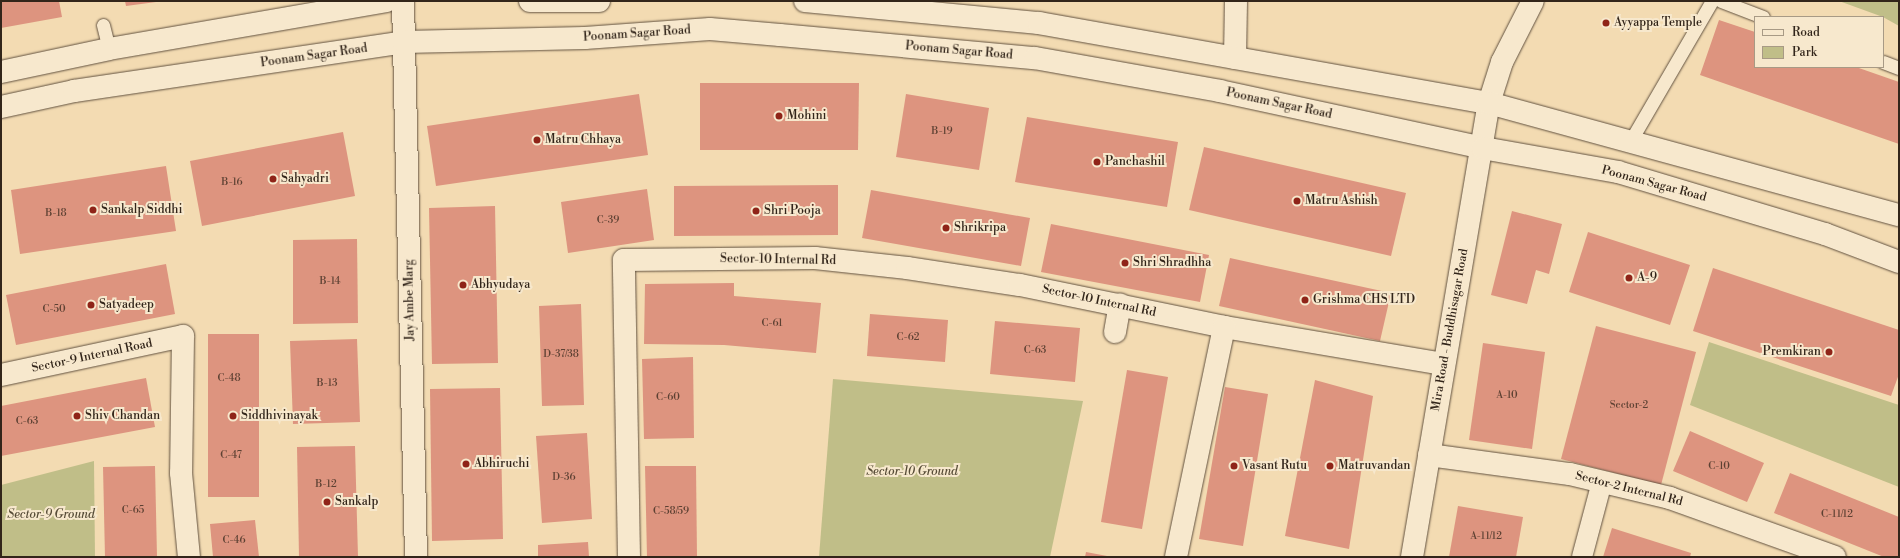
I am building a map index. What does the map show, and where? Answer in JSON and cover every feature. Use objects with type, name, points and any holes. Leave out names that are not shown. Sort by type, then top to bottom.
[{"type":"main road","points":[[1,72],[109,49],[386,1]]},
{"type":"main road","name":"Jay Ambe Marg","points":[[403,1],[416,557]]},
{"type":"main road","points":[[530,1],[599,1]]},
{"type":"main road","points":[[805,1],[1040,23],[1489,103],[1631,140],[1837,201],[1899,215]]},
{"type":"main road","points":[[1235,58],[1236,1]]},
{"type":"main road","name":"Mira Road - Buddhisagar Road","points":[[1412,557],[1442,364],[1483,148],[1489,103],[1502,62],[1533,1]]},
{"type":"main road","name":"Poonam Sagar Road","points":[[1,107],[74,91],[404,42],[585,38],[710,29],[1027,58],[1220,91],[1483,148],[1618,172],[1825,234],[1899,262]]},
{"type":"main road","name":"Sector-10 Internal Rd","points":[[629,557],[624,260],[815,258],[915,269],[1120,304],[1224,327],[1442,364]]},
{"type":"main road","points":[[1115,332],[1120,304]]},
{"type":"main road","points":[[1176,557],[1224,327]]},
{"type":"main road","name":"Sector-9 Internal Road","points":[[1,375],[183,336],[182,473],[189,557]]},
{"type":"main road","name":"Sector-2 Internal Rd","points":[[1429,455],[1570,474],[1670,498],[1826,555]]},
{"type":"street","points":[[1582,557],[1602,482]]},
{"type":"lane","points":[[1631,140],[1712,1]]},
{"type":"lane","points":[[1721,1],[1760,16]]},
{"type":"lane","points":[[103,24],[109,49]]},
{"type":"lane","points":[[1884,62],[1899,68]]},
{"type":"green space","points":[[1839,1],[1899,1],[1899,26],[1884,18],[1884,16]]},
{"type":"green space","points":[[1709,342],[1899,405],[1899,487],[1690,405]]},
{"type":"green space","name":"Sector-10 Ground","points":[[833,379],[1083,401],[1050,557],[819,557]]},
{"type":"green space","name":"Sector-9 Ground","points":[[94,461],[95,557],[1,557],[1,485]]},
{"type":"building","points":[[1,1],[59,1],[62,17],[1,28]]},
{"type":"building","points":[[125,1],[156,1],[156,2],[126,6]]},
{"type":"building","points":[[1719,20],[1754,32],[1754,68],[1859,68],[1899,82],[1899,144],[1700,75]]},
{"type":"building","name":"Mohini","points":[[700,83],[859,83],[858,150],[700,150]]},
{"type":"building","name":"Matru Chhaya","points":[[639,94],[648,155],[436,186],[427,126]]},
{"type":"building","points":[[906,94],[989,108],[979,170],[896,157]]},
{"type":"building","name":"Panchashil","points":[[1027,117],[1178,142],[1167,207],[1015,182]]},
{"type":"building","name":"Sahyadri","points":[[343,132],[355,196],[202,226],[190,161]]},
{"type":"building","name":"Matru Ashish","points":[[1204,147],[1406,193],[1391,256],[1189,210]]},
{"type":"building","name":"Sankalp Siddhi","points":[[166,166],[176,231],[20,254],[11,190]]},
{"type":"building","name":"Shri Pooja","points":[[838,185],[838,235],[674,236],[674,186]]},
{"type":"building","points":[[647,189],[654,240],[568,253],[561,202]]},
{"type":"building","name":"Shrikripa","points":[[871,190],[1030,218],[1021,266],[862,238]]},
{"type":"building","name":"Abhyudaya","points":[[495,206],[498,363],[432,364],[429,208]]},
{"type":"building","points":[[1512,211],[1562,224],[1549,274],[1536,270],[1527,304],[1491,295]]},
{"type":"building","name":"Shri Shradhha","points":[[1051,224],[1209,255],[1200,302],[1041,272]]},
{"type":"building","name":"A-9","points":[[1588,232],[1690,265],[1670,325],[1569,292]]},
{"type":"building","points":[[357,239],[358,323],[293,324],[293,240]]},
{"type":"building","name":"Grishma CHS LTD","points":[[1230,258],[1391,293],[1380,341],[1219,306]]},
{"type":"building","name":"Satyadeep","points":[[166,264],[175,314],[16,345],[6,295]]},
{"type":"building","name":"Premkiran","points":[[1713,268],[1899,330],[1899,374],[1891,396],[1693,331]]},
{"type":"building","points":[[734,283],[734,296],[821,303],[816,353],[724,345],[644,344],[645,284]]},
{"type":"building","points":[[581,304],[584,405],[542,406],[539,306]]},
{"type":"building","points":[[870,314],[948,320],[945,362],[867,356]]},
{"type":"building","points":[[995,321],[1080,328],[1075,382],[990,374]]},
{"type":"building","points":[[1596,326],[1696,352],[1661,485],[1561,459]]},
{"type":"building","name":"Siddhivinayak","points":[[208,334],[259,334],[259,497],[208,497]]},
{"type":"building","points":[[357,339],[360,422],[293,424],[290,341]]},
{"type":"building","points":[[1483,343],[1545,352],[1532,449],[1469,440]]},
{"type":"building","name":"C-60","points":[[693,357],[694,438],[644,439],[642,359]]},
{"type":"building","points":[[1127,370],[1168,377],[1142,529],[1101,522]]},
{"type":"building","name":"Shiv Chandan","points":[[146,378],[155,427],[1,456],[1,406]]},
{"type":"building","name":"Matruvandan","points":[[1315,380],[1373,396],[1349,549],[1285,536]]},
{"type":"building","name":"Vasant Rutu","points":[[1225,387],[1268,394],[1243,546],[1199,539]]},
{"type":"building","name":"Abhiruchi","points":[[500,388],[503,539],[432,541],[430,389]]},
{"type":"building","points":[[1690,431],[1764,463],[1747,502],[1673,471]]},
{"type":"building","points":[[587,433],[592,519],[542,523],[536,436]]},
{"type":"building","name":"Sankalp","points":[[355,446],[358,557],[299,557],[297,447]]},
{"type":"building","points":[[155,466],[157,557],[105,557],[103,467]]},
{"type":"building","points":[[645,466],[696,466],[697,557],[647,557]]},
{"type":"building","points":[[1790,473],[1899,517],[1899,557],[1884,557],[1774,513]]},
{"type":"building","points":[[1458,506],[1523,517],[1516,557],[1449,557]]},
{"type":"building","points":[[255,520],[259,557],[213,557],[210,524]]},
{"type":"building","points":[[1612,528],[1691,553],[1690,557],[1603,557]]},
{"type":"building","points":[[588,542],[589,557],[538,557],[538,545]]},
{"type":"building","points":[[1086,552],[1107,556],[1107,557],[1085,557]]},
{"type":"place","name":"Ayyappa Temple","points":[[1606,23]]},
{"type":"place","name":"Mohini","points":[[779,116]]},
{"type":"place","name":"Matru Chhaya","points":[[537,140]]},
{"type":"place","name":"Panchashil","points":[[1097,162]]},
{"type":"place","name":"Sahyadri","points":[[273,179]]},
{"type":"place","name":"Matru Ashish","points":[[1297,201]]},
{"type":"place","name":"Sankalp Siddhi","points":[[93,210]]},
{"type":"place","name":"Shri Pooja","points":[[756,211]]},
{"type":"place","name":"Shrikripa","points":[[946,228]]},
{"type":"place","name":"Shri Shradhha","points":[[1125,263]]},
{"type":"place","name":"A-9","points":[[1629,278]]},
{"type":"place","name":"Abhyudaya","points":[[463,285]]},
{"type":"place","name":"Grishma CHS LTD","points":[[1305,300]]},
{"type":"place","name":"Satyadeep","points":[[91,305]]},
{"type":"place","name":"Premkiran","points":[[1829,352]]},
{"type":"place","name":"Shiv Chandan","points":[[77,416]]},
{"type":"place","name":"Siddhivinayak","points":[[233,416]]},
{"type":"place","name":"Abhiruchi","points":[[466,464]]},
{"type":"place","name":"Vasant Rutu","points":[[1234,466]]},
{"type":"place","name":"Matruvandan","points":[[1330,466]]},
{"type":"place","name":"Sankalp","points":[[327,502]]}]
